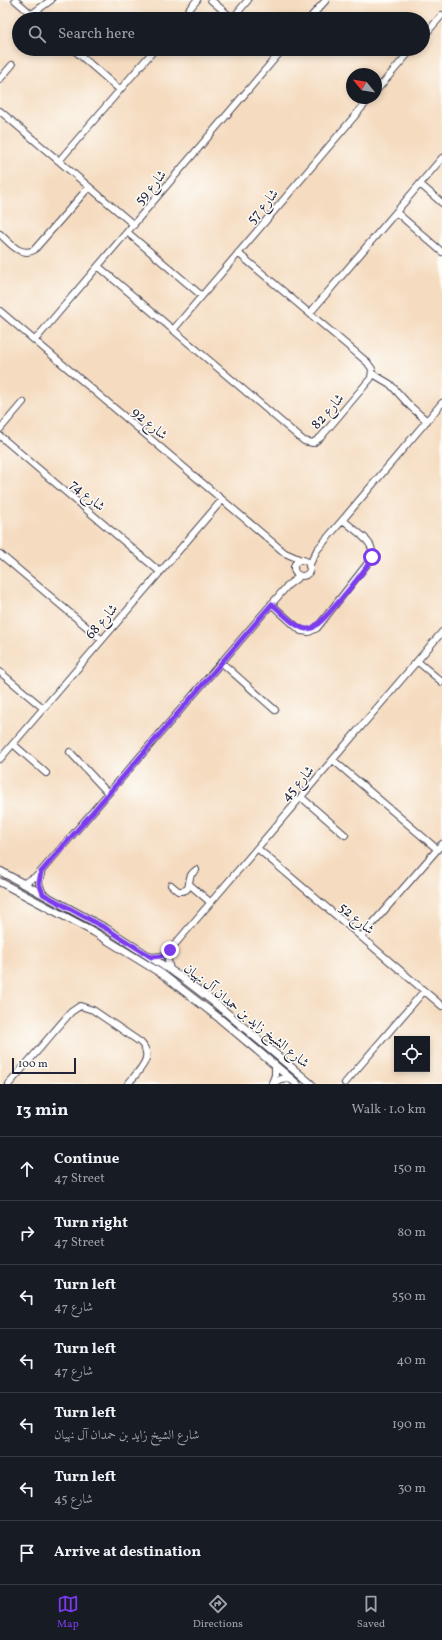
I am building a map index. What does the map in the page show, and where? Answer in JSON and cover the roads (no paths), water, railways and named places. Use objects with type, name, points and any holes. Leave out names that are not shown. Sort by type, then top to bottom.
[{"type":"main road","name":"شارع الشيخ زايد بن حمدان آل نهيان","points":[[0,871],[107,929],[193,985],[311,1084]]},
{"type":"main road","name":"شارع الشيخ زايد بن حمدان آل نهيان","points":[[0,882],[94,932],[162,974],[195,999],[297,1084]]},
{"type":"main road","points":[[162,974],[188,989],[193,985]]},
{"type":"main road","points":[[195,999],[197,996],[201,996],[216,1008],[226,1013]]},
{"type":"street","points":[[15,0],[30,12]]},
{"type":"street","points":[[35,12],[51,0]]},
{"type":"street","points":[[187,12],[197,0]]},
{"type":"street","points":[[211,0],[225,12]]},
{"type":"street","points":[[239,12],[248,0]]},
{"type":"street","points":[[315,12],[326,0]]},
{"type":"street","points":[[430,29],[442,15]]},
{"type":"street","points":[[81,56],[120,90]]},
{"type":"street","points":[[59,161],[149,56]]},
{"type":"street","name":"شارع 59","points":[[35,340],[277,56]]},
{"type":"street","points":[[382,84],[406,56]]},
{"type":"street","points":[[0,79],[12,65]]},
{"type":"street","name":"شارع 57","points":[[173,330],[365,104]]},
{"type":"street","points":[[0,112],[134,225]]},
{"type":"street","points":[[310,313],[442,158]]},
{"type":"street","points":[[420,184],[442,203]]},
{"type":"street","points":[[0,234],[21,252],[25,253],[34,250],[89,187]]},
{"type":"street","points":[[396,212],[442,252]]},
{"type":"street","points":[[127,232],[202,296]]},
{"type":"street","points":[[238,253],[370,365],[373,374],[390,384],[426,421]]},
{"type":"street","name":"شارع 82","points":[[98,266],[308,443],[313,443],[321,437],[373,374]]},
{"type":"street","name":"شارع 92","points":[[0,311],[285,553],[302,560]]},
{"type":"street","points":[[0,429],[23,402]]},
{"type":"street","points":[[22,884],[33,880],[41,872],[288,585],[300,576],[308,573],[309,566],[317,550],[442,403]]},
{"type":"street","name":"شارع 74","points":[[0,436],[160,572]]},
{"type":"street","name":"شارع 68","points":[[0,759],[222,500]]},
{"type":"street","points":[[272,604],[299,627],[307,629],[315,627],[323,619],[370,561],[373,554],[370,544],[343,520]]},
{"type":"street","points":[[288,585],[296,562],[302,560],[317,550]]},
{"type":"street","name":"شارع 92","points":[[285,553],[294,568]]},
{"type":"street","points":[[0,554],[101,640]]},
{"type":"street","points":[[302,560],[307,562],[309,566]]},
{"type":"street","points":[[294,568],[296,573],[300,576]]},
{"type":"street","name":"شارع 45","points":[[151,957],[162,956],[170,950],[442,632]]},
{"type":"street","points":[[417,661],[442,682]]},
{"type":"street","points":[[221,662],[276,710]]},
{"type":"street","points":[[0,672],[43,708]]},
{"type":"street","points":[[13,744],[46,773]]},
{"type":"street","points":[[70,752],[108,793]]},
{"type":"street","points":[[333,760],[437,849]]},
{"type":"street","points":[[301,797],[346,836]]},
{"type":"street","points":[[361,937],[442,844]]},
{"type":"street","name":"شارع 52","points":[[257,848],[442,1006]]},
{"type":"street","points":[[171,885],[176,890],[181,891],[186,889],[190,884],[190,876],[196,870]]},
{"type":"street","points":[[41,872],[39,883],[43,894]]},
{"type":"street","points":[[190,884],[210,902]]},
{"type":"street","points":[[170,950],[168,960],[170,970]]},
{"type":"street","points":[[345,1083],[424,991]]},
{"type":"street","points":[[9,1084],[71,1012],[78,1007],[90,1008],[99,1014],[140,1042],[148,1054],[145,1063],[128,1084]]},
{"type":"street","points":[[272,1084],[275,1075],[275,1065]]},
{"type":"street","points":[[272,1084],[280,1079],[290,1078]]}]
